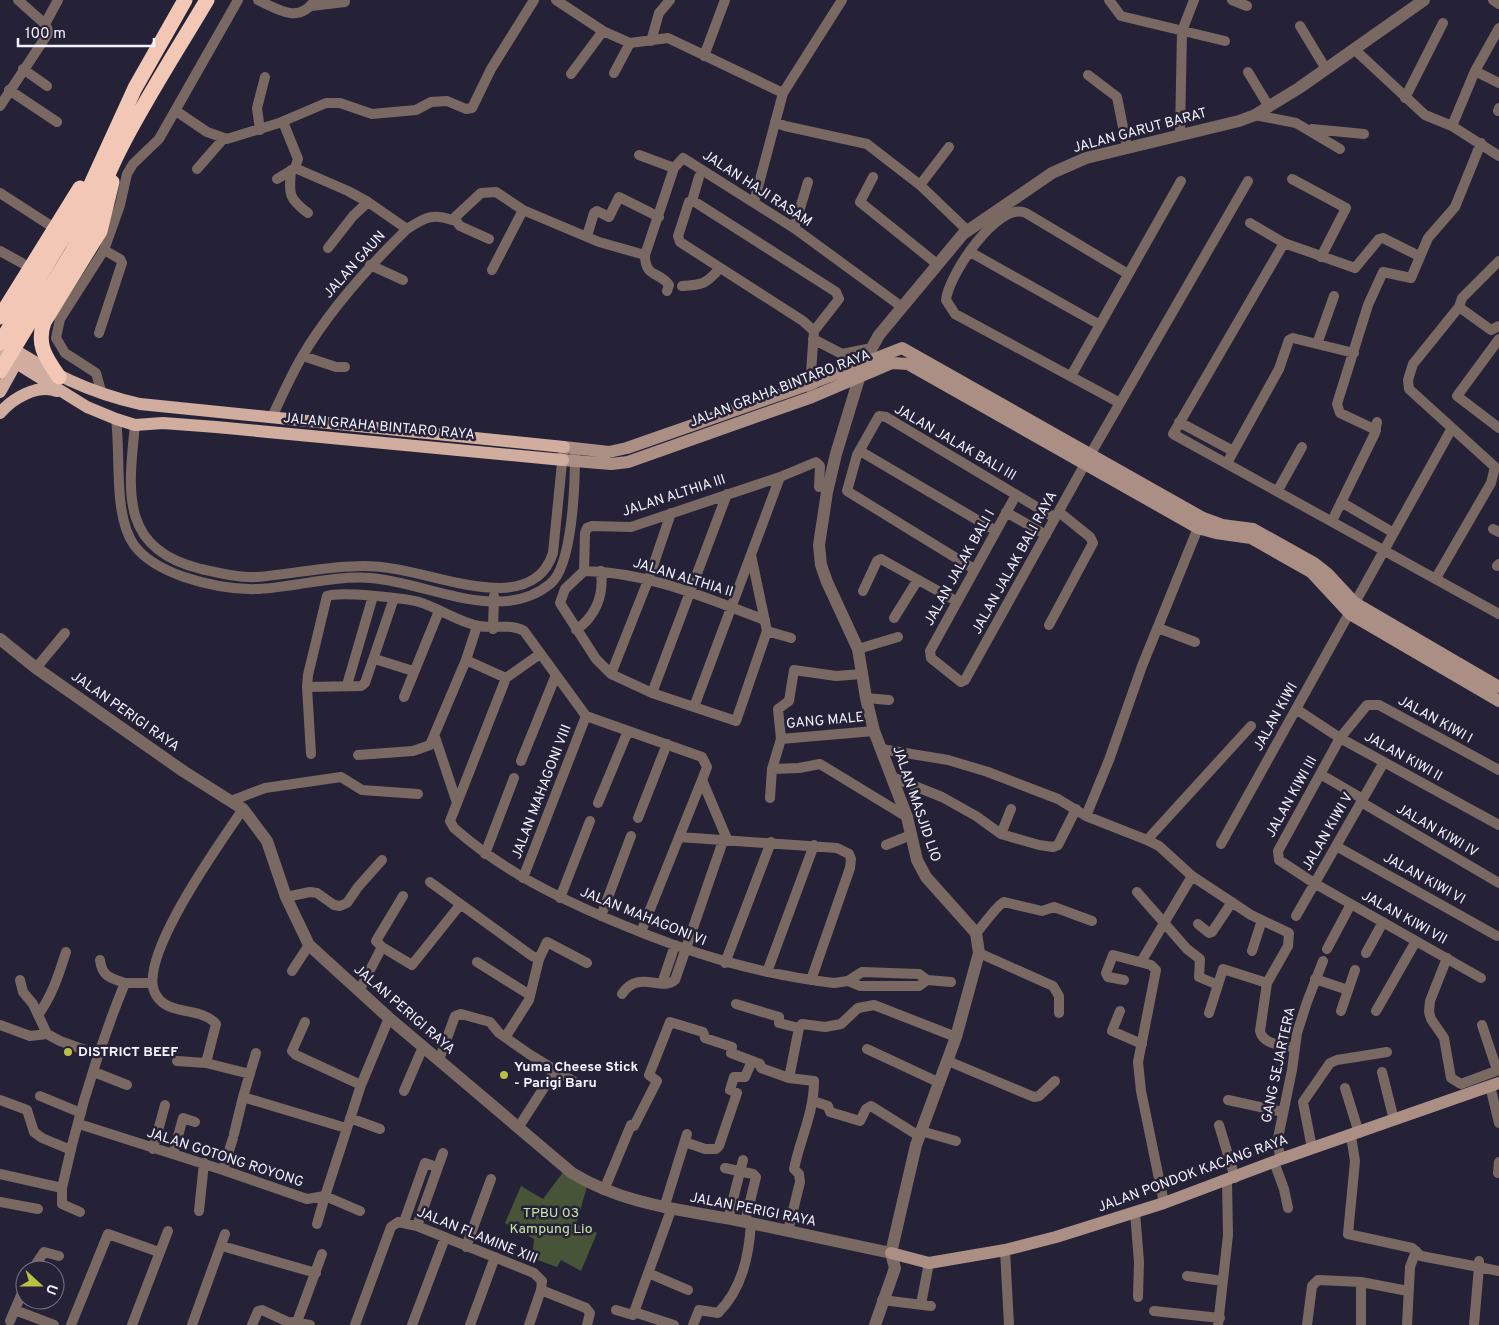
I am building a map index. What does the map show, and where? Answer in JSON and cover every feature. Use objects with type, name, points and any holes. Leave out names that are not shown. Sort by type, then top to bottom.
[{"type":"highway","points":[[0,372],[88,225],[135,88],[185,0]]},
{"type":"highway","points":[[3,311],[115,143],[207,0]]},
{"type":"highway","points":[[0,342],[76,218],[115,143]]},
{"type":"highway","points":[[59,376],[44,355],[40,342],[41,331],[44,322],[100,231],[115,143]]},
{"type":"main road","name":"JALAN GRAHA BINTARO RAYA","points":[[0,342],[19,359],[87,407],[116,419],[135,424],[164,423],[569,454],[609,452],[627,448],[860,376],[892,363],[908,364],[997,408]]},
{"type":"main road","name":"JALAN GRAHA BINTARO RAYA","points":[[811,390],[864,362],[902,348],[997,408],[1198,528],[1216,533],[1251,538],[1277,552],[1316,576],[1352,609],[1469,677],[1499,701]]},
{"type":"main road","name":"JALAN GRAHA BINTARO RAYA","points":[[0,353],[19,359],[102,394],[140,404],[272,417],[569,454]]},
{"type":"main road","points":[[0,392],[19,359]]},
{"type":"main road","points":[[0,413],[20,396],[38,390],[48,388],[66,394]]},
{"type":"main road","name":"JALAN GRAHA BINTARO RAYA","points":[[1087,460],[1203,518],[1222,525],[1254,529],[1314,563],[1328,574],[1352,609]]},
{"type":"main road","name":"JALAN GRAHA BINTARO RAYA","points":[[1469,677],[1499,687]]},
{"type":"main road","name":"JALAN PONDOK KACANG RAYA","points":[[891,1253],[929,1263],[1005,1250],[1056,1237],[1164,1203],[1277,1160],[1394,1120],[1496,1077]]},
{"type":"street","points":[[0,106],[22,69],[48,34],[45,24],[18,0]]},
{"type":"street","points":[[45,24],[58,0]]},
{"type":"street","points":[[102,394],[96,373],[65,353],[56,338],[60,319],[104,250],[120,205],[128,174],[133,164],[158,139],[176,111],[238,0]]},
{"type":"street","points":[[258,0],[292,15],[301,13],[313,3],[345,2]]},
{"type":"street","points":[[176,111],[207,132],[224,138],[260,130],[326,103],[340,103],[372,114],[416,110],[431,102],[447,101],[466,109],[472,108],[491,69],[534,0]]},
{"type":"street","points":[[556,0],[603,31],[630,42],[668,38],[783,93]]},
{"type":"street","points":[[651,41],[660,13],[670,0]]},
{"type":"street","points":[[704,56],[725,0]]},
{"type":"street","points":[[754,202],[783,93],[842,0]]},
{"type":"street","points":[[1109,0],[1121,16],[1225,41]]},
{"type":"street","points":[[1180,134],[1182,31],[1194,0]]},
{"type":"street","points":[[1232,0],[1247,6]]},
{"type":"street","name":"JALAN GARUT BARAT","points":[[860,376],[864,362],[879,335],[968,231],[1052,174],[1086,158],[1239,121],[1255,114],[1269,107],[1326,69],[1424,0]]},
{"type":"street","points":[[1493,0],[1499,4]]},
{"type":"street","points":[[1405,98],[1443,23]]},
{"type":"street","points":[[1300,26],[1326,69]]},
{"type":"street","points":[[1452,126],[1476,71],[1499,28]]},
{"type":"street","points":[[571,74],[603,31]]},
{"type":"street","points":[[614,73],[630,42]]},
{"type":"street","points":[[1354,49],[1425,115],[1452,126],[1481,142],[1499,156]]},
{"type":"street","points":[[22,69],[47,86]]},
{"type":"street","points":[[1476,71],[1499,83]]},
{"type":"street","points":[[1248,72],[1269,107]]},
{"type":"street","points":[[1088,75],[1117,97],[1127,147]]},
{"type":"street","points":[[260,130],[257,108],[265,77]]},
{"type":"street","points":[[9,90],[57,122]]},
{"type":"street","points":[[1255,114],[1276,117],[1308,128],[1364,134]]},
{"type":"street","points":[[283,122],[298,159],[293,169],[290,192],[292,198],[308,214]]},
{"type":"street","points":[[775,122],[867,144],[920,184],[968,231]]},
{"type":"street","points":[[1308,128],[1340,149]]},
{"type":"street","points":[[197,170],[224,138]]},
{"type":"street","points":[[1332,521],[1377,426],[1340,413],[1337,404],[1368,305],[1383,272],[1411,278],[1428,238],[1455,207],[1481,142]]},
{"type":"street","points":[[920,184],[949,147]]},
{"type":"street","points":[[640,155],[674,168],[646,255],[646,265],[650,272],[666,281],[669,285],[667,292]]},
{"type":"street","name":"JALAN HAJI RASAM","points":[[674,168],[684,158],[794,228],[902,307]]},
{"type":"street","points":[[277,179],[293,169]]},
{"type":"street","name":"JALAN GAUN","points":[[272,417],[303,356],[333,311],[370,265],[407,229],[368,202],[348,191],[293,169]]},
{"type":"street","points":[[699,177],[692,202],[689,202],[678,240],[803,322],[814,335],[842,354],[867,349]]},
{"type":"street","points":[[874,177],[860,202],[938,264]]},
{"type":"street","points":[[1292,179],[1346,208],[1321,257]]},
{"type":"street","points":[[1072,376],[1181,181]]},
{"type":"street","points":[[794,228],[808,182]]},
{"type":"street","name":"JALAN JALAK BALI RAYA","points":[[929,655],[961,682],[965,680],[1087,460],[1248,182]]},
{"type":"street","points":[[407,229],[423,219],[435,215],[452,220],[481,193],[489,192],[504,196],[524,210],[587,236],[646,255]]},
{"type":"street","points":[[0,193],[48,224]]},
{"type":"street","points":[[587,236],[594,213],[597,211],[608,217],[619,196],[659,217]]},
{"type":"street","points":[[328,248],[353,216],[368,202]]},
{"type":"street","points":[[692,202],[836,292],[839,299],[814,335],[811,390]]},
{"type":"street","points":[[492,270],[524,210]]},
{"type":"street","points":[[1120,403],[955,314],[946,300],[946,295],[970,252],[983,234],[1004,215],[1022,211],[1128,274]]},
{"type":"street","points":[[454,218],[460,226],[489,239]]},
{"type":"street","points":[[1250,223],[1284,243],[1355,268],[1378,239],[1383,238],[1419,256]]},
{"type":"street","points":[[1284,243],[1179,422],[1173,433],[1174,435],[1278,490],[1499,614]]},
{"type":"street","points":[[100,332],[122,263],[104,250]]},
{"type":"street","points":[[0,251],[22,263]]},
{"type":"street","points":[[970,252],[1100,325]]},
{"type":"street","points":[[1436,578],[1491,483],[1495,467],[1416,397],[1409,389],[1408,380],[1413,364],[1458,307],[1462,298],[1499,261]]},
{"type":"street","points":[[370,265],[403,280]]},
{"type":"street","points":[[682,286],[700,285],[708,282],[720,268]]},
{"type":"street","points":[[1317,344],[1334,296]]},
{"type":"street","points":[[1458,307],[1490,330],[1499,326]]},
{"type":"street","points":[[1227,463],[1279,369],[1289,339],[1293,338],[1354,353]]},
{"type":"street","points":[[1497,423],[1457,396],[1499,339]]},
{"type":"street","points":[[303,356],[336,367],[345,367]]},
{"type":"street","name":"JALAN MASJID LIO","points":[[860,376],[836,454],[819,545],[821,565],[826,582],[858,649],[866,698],[874,730],[907,817],[917,860],[926,877],[976,933]]},
{"type":"street","name":"JALAN JALAK BALI III","points":[[860,451],[879,416],[886,417],[1016,495],[1057,515],[1090,537],[1092,543],[1049,625]]},
{"type":"street","points":[[116,419],[120,447],[121,511],[124,525],[134,544],[152,561],[175,574],[226,586],[260,589],[373,578],[408,584],[455,597],[494,601],[519,598],[538,593],[555,580],[563,568],[567,550],[569,454]]},
{"type":"street","points":[[1179,422],[1233,451]]},
{"type":"street","points":[[135,424],[132,496],[135,518],[143,535],[156,549],[177,562],[243,577],[372,566],[407,571],[456,584],[494,588],[513,587],[530,582],[545,570],[556,535],[569,454]]},
{"type":"street","name":"JALAN KIWI","points":[[1220,844],[1352,609],[1392,532],[1452,428]]},
{"type":"street","points":[[1278,490],[1302,447]]},
{"type":"street","points":[[974,569],[849,494],[847,487],[860,451],[996,532]]},
{"type":"street","name":"JALAN ALTHIA III","points":[[584,571],[585,533],[587,528],[592,526],[623,528],[652,520],[816,462],[820,466],[819,487]]},
{"type":"street","points":[[694,707],[780,476]]},
{"type":"street","points":[[652,693],[727,494]]},
{"type":"street","name":"JALAN JALAK BALI I","points":[[929,655],[956,602],[1016,495]]},
{"type":"street","points":[[1341,502],[1392,532]]},
{"type":"street","points":[[1006,512],[1046,535]]},
{"type":"street","points":[[610,674],[671,514]]},
{"type":"street","points":[[652,520],[665,529]]},
{"type":"street","points":[[1086,816],[1198,528]]},
{"type":"street","points":[[134,544],[143,535]]},
{"type":"street","points":[[584,571],[564,591],[560,603],[596,659],[610,674],[652,693],[736,721],[767,631],[752,555]]},
{"type":"street","points":[[863,591],[877,562],[881,559],[956,602]]},
{"type":"street","points":[[545,570],[564,591]]},
{"type":"street","name":"JALAN ALTHIA II","points":[[584,571],[601,571],[648,578],[765,620]]},
{"type":"street","points":[[576,630],[588,620],[597,606],[602,586],[601,571]]},
{"type":"street","points":[[894,618],[917,580]]},
{"type":"street","points":[[493,629],[494,588]]},
{"type":"street","points":[[311,754],[308,675],[327,596],[373,596],[419,602],[477,626],[493,629],[519,628],[586,716],[702,757],[707,767],[641,932]]},
{"type":"street","points":[[347,685],[373,596]]},
{"type":"street","points":[[307,687],[363,685],[375,659],[394,598]]},
{"type":"street","points":[[404,697],[439,611]]},
{"type":"street","points":[[358,755],[425,748],[435,737],[466,660],[477,626]]},
{"type":"street","points":[[1158,628],[1195,642]]},
{"type":"street","points":[[767,631],[791,638]]},
{"type":"street","points":[[36,668],[65,633]]},
{"type":"street","points":[[858,649],[898,637]]},
{"type":"street","name":"JALAN PERIGI RAYA","points":[[0,639],[36,668],[182,771],[243,808],[267,841],[286,897],[309,945],[389,1018],[572,1173],[604,1190],[646,1205],[728,1219],[891,1253]]},
{"type":"street","points":[[457,803],[506,678],[540,654]]},
{"type":"street","points":[[375,659],[413,671]]},
{"type":"street","points":[[466,660],[506,678]]},
{"type":"street","points":[[780,739],[778,709],[789,701],[793,672],[810,672],[836,676],[862,674]]},
{"type":"street","points":[[522,761],[556,675]]},
{"type":"street","points":[[866,698],[889,700]]},
{"type":"street","name":"JALAN KIWI I","points":[[1340,738],[1367,705],[1379,705],[1499,770]]},
{"type":"street","name":"JALAN KIWI II","points":[[1296,709],[1340,738],[1499,824]]},
{"type":"street","name":"JALAN MAHAGONI VIII","points":[[523,878],[586,716]]},
{"type":"street","points":[[1147,840],[1251,726]]},
{"type":"street","name":"GANG MALE","points":[[770,798],[772,769],[780,739],[874,730]]},
{"type":"street","points":[[598,803],[628,731]]},
{"type":"street","points":[[435,737],[457,803]]},
{"type":"street","name":"JALAN KIWI III","points":[[1314,883],[1279,860],[1277,856],[1340,738]]},
{"type":"street","points":[[638,818],[667,744]]},
{"type":"street","points":[[881,749],[962,764],[1058,799],[1086,816],[1159,846],[1192,876],[1262,920],[1288,931],[1290,935],[1288,946],[1267,983],[1260,1031],[1261,1038],[1266,1041],[1295,1048]]},
{"type":"street","name":"JALAN KIWI V","points":[[1296,916],[1384,762]]},
{"type":"street","points":[[772,769],[799,768],[820,764],[907,817]]},
{"type":"street","name":"JALAN KIWI IV","points":[[1320,774],[1499,883]]},
{"type":"street","points":[[230,801],[265,788],[341,776],[362,790],[418,794]]},
{"type":"street","points":[[892,777],[942,797],[976,816],[1001,834],[1053,847],[1058,845],[1076,809]]},
{"type":"street","points":[[485,854],[514,778]]},
{"type":"street","points":[[622,994],[627,987],[634,983],[670,984],[675,980],[725,839],[702,780]]},
{"type":"street","name":"JALAN MAHAGONI VI","points":[[457,803],[450,821],[454,828],[485,854],[560,898],[686,949],[725,963],[834,983],[848,981],[860,986],[919,986],[927,980],[951,982]]},
{"type":"street","points":[[206,1063],[216,1024],[199,1015],[180,1011],[163,1003],[155,994],[152,983],[156,962],[188,891],[243,808]]},
{"type":"street","points":[[1001,834],[1011,809]]},
{"type":"street","points":[[560,898],[590,821]]},
{"type":"street","points":[[886,844],[910,835]]},
{"type":"street","points":[[601,916],[631,836]]},
{"type":"street","points":[[679,837],[814,845],[838,848],[849,854],[852,859],[811,980]]},
{"type":"street","points":[[725,963],[771,842]]},
{"type":"street","points":[[767,972],[814,845]]},
{"type":"street","name":"JALAN KIWI VI","points":[[1336,846],[1498,936]]},
{"type":"street","points":[[286,897],[310,892],[317,893],[334,905],[347,904],[358,887],[382,860]]},
{"type":"street","points":[[1141,962],[1192,876]]},
{"type":"street","points":[[430,882],[532,956],[539,959]]},
{"type":"street","name":"JALAN KIWI VII","points":[[1314,883],[1481,978]]},
{"type":"street","points":[[1137,892],[1166,922],[1187,949],[1202,961],[1199,977],[1218,986]]},
{"type":"street","points":[[404,896],[376,938],[382,947],[414,966],[460,905]]},
{"type":"street","points":[[875,1325],[882,1300],[891,1282],[895,1268],[891,1253],[903,1190],[920,1134],[956,1037],[979,953],[976,933],[988,921],[1000,904],[1004,902],[1042,911],[1054,907],[1092,921]]},
{"type":"street","points":[[1198,924],[1209,933],[1212,932],[1232,902]]},
{"type":"street","points":[[1326,949],[1351,904]]},
{"type":"street","points":[[1252,951],[1262,920]]},
{"type":"street","points":[[1366,953],[1383,922]]},
{"type":"street","points":[[506,1036],[530,996],[539,959],[548,941],[587,963]]},
{"type":"street","points":[[1376,1011],[1416,941]]},
{"type":"street","points":[[292,970],[309,945]]},
{"type":"street","points":[[662,983],[675,945]]},
{"type":"street","points":[[359,990],[382,947]]},
{"type":"street","points":[[38,1015],[58,978],[66,952]]},
{"type":"street","points":[[979,953],[1053,986],[1059,996],[1059,1013]]},
{"type":"street","points":[[1124,980],[1108,976],[1106,973],[1113,954],[1154,966],[1156,970],[1138,1062],[1141,1091],[1164,1203]]},
{"type":"street","points":[[1447,958],[1430,1001],[1429,1012],[1431,1019],[1444,1038],[1451,1078],[1461,1084],[1496,1077]]},
{"type":"street","points":[[100,960],[101,971],[106,976],[125,983],[152,983]]},
{"type":"street","name":"GANG SEJARTERA","points":[[1288,1208],[1277,1160],[1277,1143],[1302,1017],[1323,961]]},
{"type":"street","points":[[477,962],[530,996]]},
{"type":"street","points":[[1209,1014],[1222,972],[1226,969],[1267,983]]},
{"type":"street","points":[[1340,1011],[1355,970]]},
{"type":"street","points":[[1316,979],[1348,990]]},
{"type":"street","points":[[20,980],[23,992],[33,1004],[47,1034]]},
{"type":"street","points":[[80,1212],[62,1204],[62,1188],[81,1113],[99,1055],[125,983]]},
{"type":"street","points":[[736,1004],[779,1016],[779,1023],[799,1028]]},
{"type":"street","points":[[789,1078],[799,1028],[802,1024],[825,1027],[841,1024],[858,1008],[874,1005],[956,1037]]},
{"type":"street","points":[[1120,1011],[1112,1031],[1142,1044]]},
{"type":"street","points":[[438,1060],[455,1016],[458,1014],[490,1022],[529,1054],[578,1084]]},
{"type":"street","points":[[317,1224],[348,1123],[389,1018]]},
{"type":"street","points":[[305,1022],[292,1051],[296,1055],[361,1086]]},
{"type":"street","points":[[604,1190],[630,1125],[634,1126],[657,1081],[649,1075],[670,1022],[704,1032],[705,1038],[732,1047],[731,1053],[760,1064],[762,1068],[789,1078],[814,1081],[811,1116],[797,1153],[794,1169],[799,1174],[800,1182],[788,1231]]},
{"type":"street","points":[[0,1025],[30,1036],[47,1034],[60,1041],[99,1055]]},
{"type":"street","points":[[1482,1025],[1496,1077],[1499,1123]]},
{"type":"street","points":[[404,1091],[423,1047]]},
{"type":"street","points":[[867,1049],[940,1083]]},
{"type":"street","points":[[1312,1148],[1303,1102],[1324,1069],[1336,1060],[1387,1052]]},
{"type":"street","points":[[223,1170],[256,1053]]},
{"type":"street","points":[[177,1060],[206,1063],[250,1074]]},
{"type":"street","points":[[616,1310],[631,1316],[634,1312],[668,1209],[686,1138],[706,1149],[716,1149],[737,1093],[730,1090],[729,1086],[734,1077],[745,1078],[752,1061]]},
{"type":"street","points":[[948,1061],[1034,1097],[1039,1096],[1055,1081]]},
{"type":"street","points":[[518,1128],[556,1069]]},
{"type":"street","points":[[94,1072],[127,1085]]},
{"type":"street","points":[[1382,1072],[1394,1120]]},
{"type":"street","points":[[1345,1088],[1355,1134],[1355,1160],[1348,1234],[1416,1250],[1421,1256],[1479,1264],[1499,1271]]},
{"type":"street","points":[[40,1096],[81,1113]]},
{"type":"street","points":[[243,1097],[380,1129]]},
{"type":"street","points":[[0,1100],[27,1110],[34,1132],[42,1138],[71,1150]]},
{"type":"street","points":[[1228,1100],[1283,1112]]},
{"type":"street","points":[[812,1101],[828,1106],[830,1112],[860,1121],[866,1109],[871,1106],[920,1134],[956,1141]]},
{"type":"street","points":[[153,1149],[165,1105]]},
{"type":"street","points":[[173,1154],[183,1118],[195,1122]]},
{"type":"street","name":"JALAN GOTONG ROYONG","points":[[79,1124],[307,1199],[325,1196]]},
{"type":"street","points":[[1154,1311],[1219,1322],[1228,1235],[1231,1179],[1219,1125]]},
{"type":"street","points":[[416,1226],[443,1153]]},
{"type":"street","points":[[728,1219],[743,1160]]},
{"type":"street","points":[[355,1325],[391,1227],[399,1223],[425,1162],[437,1167]]},
{"type":"street","points":[[1498,1173],[1499,1162]]},
{"type":"street","points":[[199,1211],[204,1164]]},
{"type":"street","points":[[693,1325],[699,1310],[718,1313],[742,1276],[749,1252],[748,1223],[756,1178],[753,1174],[725,1168]]},
{"type":"street","points":[[0,1174],[62,1188]]},
{"type":"street","points":[[466,1247],[491,1179]]},
{"type":"street","points":[[325,1196],[360,1211]]},
{"type":"street","points":[[0,1202],[38,1209]]},
{"type":"street","points":[[1135,1212],[1140,1262],[1138,1297]]},
{"type":"street","name":"JALAN FLAMINE XIII","points":[[399,1223],[416,1226],[534,1273],[542,1281],[541,1290]]},
{"type":"street","points":[[132,1325],[168,1231]]},
{"type":"street","points":[[71,1325],[108,1234],[160,1252]]},
{"type":"street","points":[[192,1325],[225,1234]]},
{"type":"street","points":[[412,1325],[445,1238]]},
{"type":"street","points":[[222,1246],[316,1273]]},
{"type":"street","points":[[1005,1250],[1009,1325]]},
{"type":"street","points":[[1408,1325],[1410,1267],[1416,1250]]},
{"type":"street","points":[[39,1260],[44,1252],[59,1256]]},
{"type":"street","points":[[288,1323],[316,1273],[322,1254]]},
{"type":"street","points":[[470,1325],[496,1257]]},
{"type":"street","points":[[882,1300],[926,1305],[929,1263]]},
{"type":"street","points":[[1474,1325],[1479,1264]]},
{"type":"street","points":[[648,1273],[688,1290]]},
{"type":"street","points":[[1187,1276],[1223,1281]]},
{"type":"street","points":[[1307,1325],[1312,1286],[1318,1280],[1361,1282],[1408,1291]]},
{"type":"street","points":[[1360,1325],[1361,1282]]},
{"type":"street","points":[[529,1325],[541,1290],[586,1308],[590,1313],[586,1325]]},
{"type":"street","points":[[8,1324],[15,1310],[54,1325]]},
{"type":"street","points":[[252,1325],[258,1311],[262,1310],[288,1323],[310,1325]]},
{"type":"street","points":[[634,1312],[674,1325]]},
{"type":"green space","name":"TPBU 03 Kampung Lio","points":[[564,1171],[587,1187],[576,1224],[597,1233],[581,1271],[561,1260],[557,1267],[532,1258],[534,1239],[505,1223],[521,1186],[543,1199]]},
{"type":"place","name":"DISTRICT BEEF","points":[[68,1052]]},
{"type":"place","name":"Yuma Cheese Stick - Parigi Baru","points":[[504,1075]]}]
